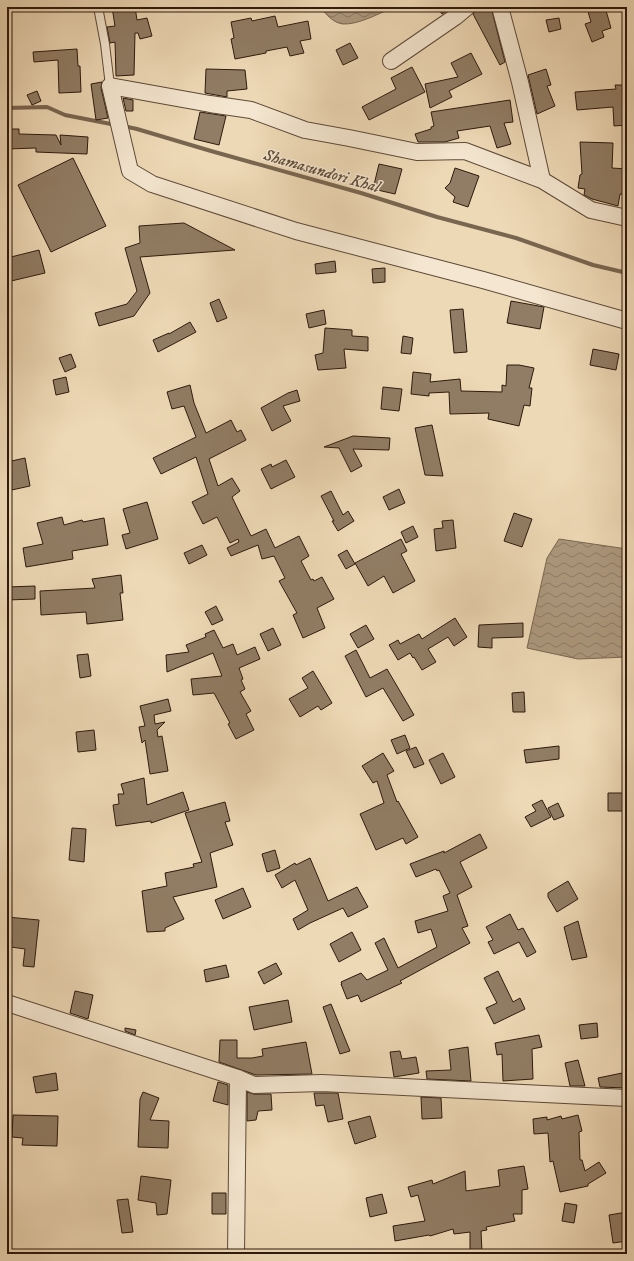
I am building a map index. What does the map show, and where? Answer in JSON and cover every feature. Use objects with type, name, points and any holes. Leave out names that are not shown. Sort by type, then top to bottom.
[{"type":"street","points":[[391,61],[455,17],[467,7]]},
{"type":"street","points":[[500,7],[520,82],[542,180]]},
{"type":"street","points":[[627,218],[591,210],[542,180],[465,151],[417,152],[305,130],[251,110],[110,86],[130,171],[152,184],[296,231],[483,280],[627,321]]},
{"type":"street","points":[[7,1003],[238,1078],[254,1085],[322,1083],[627,1098]]},
{"type":"street","points":[[236,1254],[238,1078]]},
{"type":"lane","points":[[98,7],[105,44],[110,86]]},
{"type":"water","points":[[320,7],[394,7],[362,21],[343,24],[333,20]]},
{"type":"water","points":[[559,539],[627,549],[627,657],[578,659],[527,648],[547,558]]},
{"type":"building","points":[[112,7],[135,7],[137,20],[147,18],[152,36],[140,39],[138,33],[135,33],[134,75],[116,76],[115,42],[110,43],[107,27],[115,26]]},
{"type":"building","points":[[437,7],[452,7],[442,14]]},
{"type":"building","points":[[479,7],[491,7],[505,62],[500,65],[473,14]]},
{"type":"building","points":[[605,7],[611,28],[602,31],[604,37],[592,42],[585,24],[591,22],[587,8]]},
{"type":"building","points":[[275,16],[278,27],[308,21],[311,39],[300,41],[304,53],[290,56],[287,47],[235,59],[231,39],[234,38],[231,22],[251,18],[252,21]]},
{"type":"building","points":[[559,18],[561,29],[549,32],[546,20]]},
{"type":"building","points":[[350,43],[358,58],[343,65],[336,50]]},
{"type":"building","points":[[77,49],[78,66],[80,66],[81,92],[59,93],[58,60],[34,62],[33,52]]},
{"type":"building","points":[[471,53],[482,74],[449,91],[452,97],[430,108],[425,84],[458,77],[451,63]]},
{"type":"building","points":[[412,67],[425,92],[369,120],[362,107],[396,89],[391,78]]},
{"type":"building","points":[[206,69],[245,70],[247,89],[227,91],[227,97],[205,93]]},
{"type":"building","points":[[546,69],[551,85],[547,86],[555,106],[537,114],[528,75]]},
{"type":"building","points":[[102,82],[101,88],[108,118],[96,120],[91,84]]},
{"type":"building","points":[[615,85],[627,85],[627,125],[614,126],[613,107],[577,110],[575,92],[616,89]]},
{"type":"building","points":[[37,91],[41,101],[32,105],[27,95]]},
{"type":"building","points":[[123,98],[133,100],[133,111],[126,111]]},
{"type":"building","points":[[510,100],[513,122],[504,123],[511,144],[497,148],[490,126],[457,131],[459,138],[445,142],[418,142],[415,134],[431,129],[431,127],[434,126],[431,112]]},
{"type":"building","points":[[200,112],[226,116],[219,145],[194,139]]},
{"type":"building","points":[[7,129],[19,129],[19,134],[56,135],[61,145],[60,135],[88,137],[87,154],[36,152],[36,148],[7,149]]},
{"type":"building","points":[[580,142],[613,143],[612,168],[627,169],[627,195],[620,194],[618,206],[592,199],[584,195],[585,189],[578,188],[580,175],[582,174]]},
{"type":"building","points":[[73,158],[106,226],[51,252],[18,185]]},
{"type":"building","points":[[379,164],[402,169],[395,194],[373,189]]},
{"type":"building","points":[[455,168],[479,176],[468,207],[453,202],[455,197],[445,188],[450,183]]},
{"type":"building","points":[[184,223],[235,250],[140,257],[150,293],[134,316],[99,326],[95,313],[127,304],[137,291],[125,248],[140,243],[139,226]]},
{"type":"building","points":[[39,250],[45,273],[7,282],[7,258]]},
{"type":"building","points":[[335,261],[336,272],[316,274],[315,264]]},
{"type":"building","points":[[385,268],[385,282],[373,283],[372,269]]},
{"type":"building","points":[[219,299],[227,318],[217,322],[210,303]]},
{"type":"building","points":[[511,301],[544,307],[540,329],[507,323]]},
{"type":"building","points":[[463,309],[467,352],[454,353],[450,310]]},
{"type":"building","points":[[324,310],[326,324],[309,328],[306,314]]},
{"type":"building","points":[[190,322],[196,332],[158,352],[153,340],[169,334]]},
{"type":"building","points":[[325,328],[352,330],[352,336],[368,337],[368,351],[344,349],[346,368],[318,370],[315,355],[323,353]]},
{"type":"building","points":[[403,336],[413,338],[411,354],[401,353]]},
{"type":"building","points":[[593,349],[619,354],[616,370],[590,365]]},
{"type":"building","points":[[71,354],[76,367],[65,372],[59,358]]},
{"type":"building","points":[[507,365],[519,365],[534,368],[529,388],[532,388],[530,406],[524,405],[519,426],[488,419],[489,413],[450,414],[449,392],[429,393],[429,396],[411,394],[413,372],[431,374],[430,382],[460,379],[461,391],[502,392],[502,385],[506,386]]},
{"type":"building","points":[[66,377],[69,392],[56,395],[53,380]]},
{"type":"building","points":[[190,385],[194,403],[206,433],[231,420],[237,432],[241,430],[246,440],[209,459],[218,486],[232,478],[240,491],[232,497],[251,536],[266,529],[275,548],[299,536],[309,556],[301,561],[311,580],[313,579],[314,581],[322,577],[334,599],[317,608],[325,628],[303,638],[293,615],[297,613],[279,581],[285,578],[274,556],[262,559],[258,545],[231,556],[227,548],[239,542],[238,539],[230,543],[217,517],[203,524],[192,502],[208,494],[196,457],[161,474],[153,458],[196,437],[184,406],[172,409],[167,392]]},
{"type":"building","points":[[383,387],[402,389],[399,411],[381,409]]},
{"type":"building","points":[[297,390],[300,401],[283,406],[291,421],[272,431],[261,408],[288,393]]},
{"type":"building","points":[[432,425],[443,476],[425,475],[415,428]]},
{"type":"building","points":[[353,436],[390,438],[389,450],[353,449],[362,466],[351,472],[339,448],[324,447]]},
{"type":"building","points":[[25,458],[30,486],[7,491],[7,462]]},
{"type":"building","points":[[286,460],[295,477],[271,489],[261,469],[271,464],[272,467]]},
{"type":"building","points":[[399,489],[405,503],[389,510],[383,497]]},
{"type":"building","points":[[331,491],[343,515],[348,511],[354,521],[338,531],[321,496]]},
{"type":"building","points":[[147,502],[158,539],[126,549],[122,535],[130,533],[123,509]]},
{"type":"building","points":[[514,513],[532,519],[522,547],[504,541]]},
{"type":"building","points":[[62,517],[64,525],[82,520],[83,522],[104,518],[108,545],[72,551],[73,559],[26,567],[23,548],[43,544],[37,523]]},
{"type":"building","points":[[453,520],[456,548],[436,551],[434,529],[443,528],[442,521]]},
{"type":"building","points":[[413,526],[418,537],[406,543],[401,532]]},
{"type":"building","points":[[401,539],[407,551],[401,554],[415,581],[393,593],[384,576],[368,586],[355,563]]},
{"type":"building","points":[[202,545],[207,555],[189,564],[184,553]]},
{"type":"building","points":[[347,550],[355,564],[346,569],[338,555]]},
{"type":"building","points":[[121,575],[123,593],[120,593],[123,620],[87,624],[86,612],[41,615],[40,591],[95,588],[92,579]]},
{"type":"building","points":[[35,586],[35,599],[7,600],[7,587]]},
{"type":"building","points":[[216,606],[223,620],[212,625],[205,612]]},
{"type":"building","points":[[455,618],[467,637],[454,646],[448,637],[428,649],[436,662],[422,670],[410,653],[398,660],[389,645],[398,640],[400,644],[419,634],[422,639]]},
{"type":"building","points":[[523,623],[523,637],[492,638],[492,648],[478,647],[479,625]]},
{"type":"building","points":[[366,625],[374,639],[358,648],[350,634]]},
{"type":"building","points":[[273,628],[281,645],[268,651],[260,634]]},
{"type":"building","points":[[214,630],[223,648],[233,644],[237,655],[255,647],[260,659],[239,668],[243,679],[241,680],[245,689],[240,692],[251,711],[246,714],[254,730],[236,739],[228,724],[230,723],[214,693],[193,695],[191,679],[222,676],[213,653],[167,672],[166,655],[189,652],[186,645],[206,637],[205,634]]},
{"type":"building","points":[[356,650],[370,678],[387,669],[414,715],[403,721],[383,688],[366,697],[345,656]]},
{"type":"building","points":[[88,654],[91,676],[80,678],[77,655]]},
{"type":"building","points":[[313,671],[332,703],[321,710],[318,706],[300,717],[289,699],[308,688],[302,678]]},
{"type":"building","points":[[524,692],[525,712],[513,712],[512,693]]},
{"type":"building","points":[[168,699],[171,711],[154,715],[155,724],[165,722],[157,730],[158,737],[162,736],[168,771],[150,774],[145,740],[142,743],[139,727],[145,726],[140,706]]},
{"type":"building","points":[[94,730],[96,750],[78,752],[76,732]]},
{"type":"building","points":[[405,735],[410,748],[397,754],[391,740]]},
{"type":"building","points":[[559,746],[559,759],[526,763],[524,750]]},
{"type":"building","points":[[416,747],[424,764],[414,768],[406,751]]},
{"type":"building","points":[[383,753],[394,771],[387,775],[397,802],[398,801],[418,837],[406,844],[403,838],[376,850],[360,814],[384,803],[377,781],[373,783],[362,766]]},
{"type":"building","points":[[443,753],[455,777],[441,784],[429,760]]},
{"type":"building","points":[[144,778],[147,805],[183,792],[189,810],[151,823],[151,821],[116,826],[113,805],[119,804],[118,794],[124,794],[121,784]]},
{"type":"building","points":[[608,793],[627,793],[627,811],[608,811]]},
{"type":"building","points":[[542,800],[551,817],[531,827],[525,817],[536,811],[532,805]]},
{"type":"building","points":[[225,802],[230,821],[225,822],[233,845],[210,853],[217,887],[173,897],[184,919],[165,928],[165,931],[147,932],[142,891],[167,886],[165,873],[194,867],[193,864],[202,862],[185,813]]},
{"type":"building","points":[[558,803],[564,816],[554,820],[548,808]]},
{"type":"building","points":[[72,828],[86,829],[84,862],[69,860]]},
{"type":"building","points":[[480,834],[487,848],[460,862],[472,887],[457,895],[468,926],[462,928],[470,943],[400,981],[402,983],[361,1002],[358,995],[347,999],[341,982],[361,973],[367,980],[388,970],[375,943],[384,938],[398,968],[437,947],[431,929],[418,933],[415,921],[448,911],[443,896],[450,893],[439,870],[437,871],[436,869],[416,877],[410,864],[444,851],[444,853]]},
{"type":"building","points":[[275,850],[280,868],[267,872],[262,854]]},
{"type":"building","points":[[310,858],[328,901],[357,887],[368,907],[348,917],[343,908],[298,930],[293,919],[308,910],[295,880],[282,888],[275,875],[295,863],[296,865]]},
{"type":"building","points":[[568,881],[578,899],[557,912],[548,897],[548,893]]},
{"type":"building","points":[[243,888],[251,907],[223,919],[215,900]]},
{"type":"building","points":[[510,914],[518,930],[523,928],[536,952],[527,957],[519,942],[494,954],[488,942],[493,940],[486,927]]},
{"type":"building","points":[[7,917],[39,920],[34,967],[23,966],[25,949],[11,947],[12,941],[7,940]]},
{"type":"building","points":[[578,921],[587,957],[572,960],[564,927]]},
{"type":"building","points":[[352,932],[361,950],[339,962],[330,944]]},
{"type":"building","points":[[276,963],[282,974],[264,984],[258,972]]},
{"type":"building","points":[[226,965],[229,977],[206,982],[204,970]]},
{"type":"building","points":[[498,971],[513,1002],[520,998],[525,1009],[494,1024],[486,1008],[497,1003],[484,978]]},
{"type":"building","points":[[75,991],[93,995],[88,1019],[70,1013]]},
{"type":"building","points":[[288,1000],[292,1022],[254,1030],[249,1007]]},
{"type":"building","points":[[331,1004],[350,1051],[340,1054],[323,1007]]},
{"type":"building","points":[[597,1023],[598,1037],[581,1039],[579,1025]]},
{"type":"building","points":[[125,1028],[136,1030],[135,1035],[125,1031]]},
{"type":"building","points":[[539,1035],[542,1047],[532,1049],[533,1079],[503,1081],[502,1054],[497,1055],[495,1043]]},
{"type":"building","points":[[220,1040],[237,1040],[237,1058],[263,1056],[262,1049],[306,1042],[312,1074],[256,1075],[219,1062]]},
{"type":"building","points":[[468,1047],[471,1081],[427,1079],[426,1071],[451,1070],[449,1050]]},
{"type":"building","points":[[400,1051],[402,1059],[416,1057],[419,1073],[394,1077],[390,1052]]},
{"type":"building","points":[[578,1060],[585,1086],[570,1086],[565,1063]]},
{"type":"building","points":[[627,1072],[627,1088],[600,1087],[598,1078]]},
{"type":"building","points":[[56,1073],[58,1090],[36,1093],[33,1077]]},
{"type":"building","points":[[218,1082],[228,1085],[228,1105],[213,1101]]},
{"type":"building","points":[[143,1092],[159,1098],[150,1120],[169,1121],[168,1148],[138,1147],[140,1099]]},
{"type":"building","points":[[247,1092],[254,1094],[271,1094],[272,1110],[258,1111],[256,1120],[247,1121]]},
{"type":"building","points":[[314,1093],[338,1093],[343,1119],[328,1122],[324,1105],[316,1106]]},
{"type":"building","points":[[421,1097],[441,1098],[442,1118],[422,1119]]},
{"type":"building","points":[[13,1115],[58,1116],[57,1146],[22,1145],[23,1138],[12,1137]]},
{"type":"building","points":[[578,1115],[582,1131],[579,1132],[580,1160],[582,1160],[585,1171],[599,1162],[606,1173],[588,1184],[588,1186],[560,1192],[553,1161],[550,1162],[548,1133],[534,1134],[533,1119],[547,1117],[547,1120],[561,1116],[562,1119]]},
{"type":"building","points":[[370,1116],[376,1137],[355,1144],[348,1122]]},
{"type":"building","points":[[524,1166],[528,1189],[522,1190],[522,1214],[513,1214],[515,1221],[486,1227],[487,1230],[481,1231],[482,1252],[470,1252],[470,1232],[454,1234],[453,1229],[430,1236],[395,1241],[393,1226],[425,1221],[418,1195],[411,1197],[408,1187],[432,1180],[433,1184],[465,1171],[466,1191],[500,1186],[498,1170]]},
{"type":"building","points":[[141,1176],[171,1180],[167,1214],[157,1215],[156,1203],[138,1200]]},
{"type":"building","points":[[212,1193],[226,1193],[226,1214],[212,1214]]},
{"type":"building","points":[[382,1194],[387,1213],[370,1217],[366,1198]]},
{"type":"building","points":[[128,1199],[133,1232],[122,1233],[117,1200]]},
{"type":"building","points":[[565,1203],[577,1205],[574,1223],[562,1221]]},
{"type":"building","points":[[627,1212],[627,1241],[613,1243],[609,1215]]},
{"type":"waterway","name":"Shamasundori Khal","points":[[7,108],[47,107],[65,115],[116,125]]},
{"type":"waterway","name":"Shamasundori Khal","points":[[123,126],[361,193],[437,217],[516,238],[593,265],[627,273]]}]
